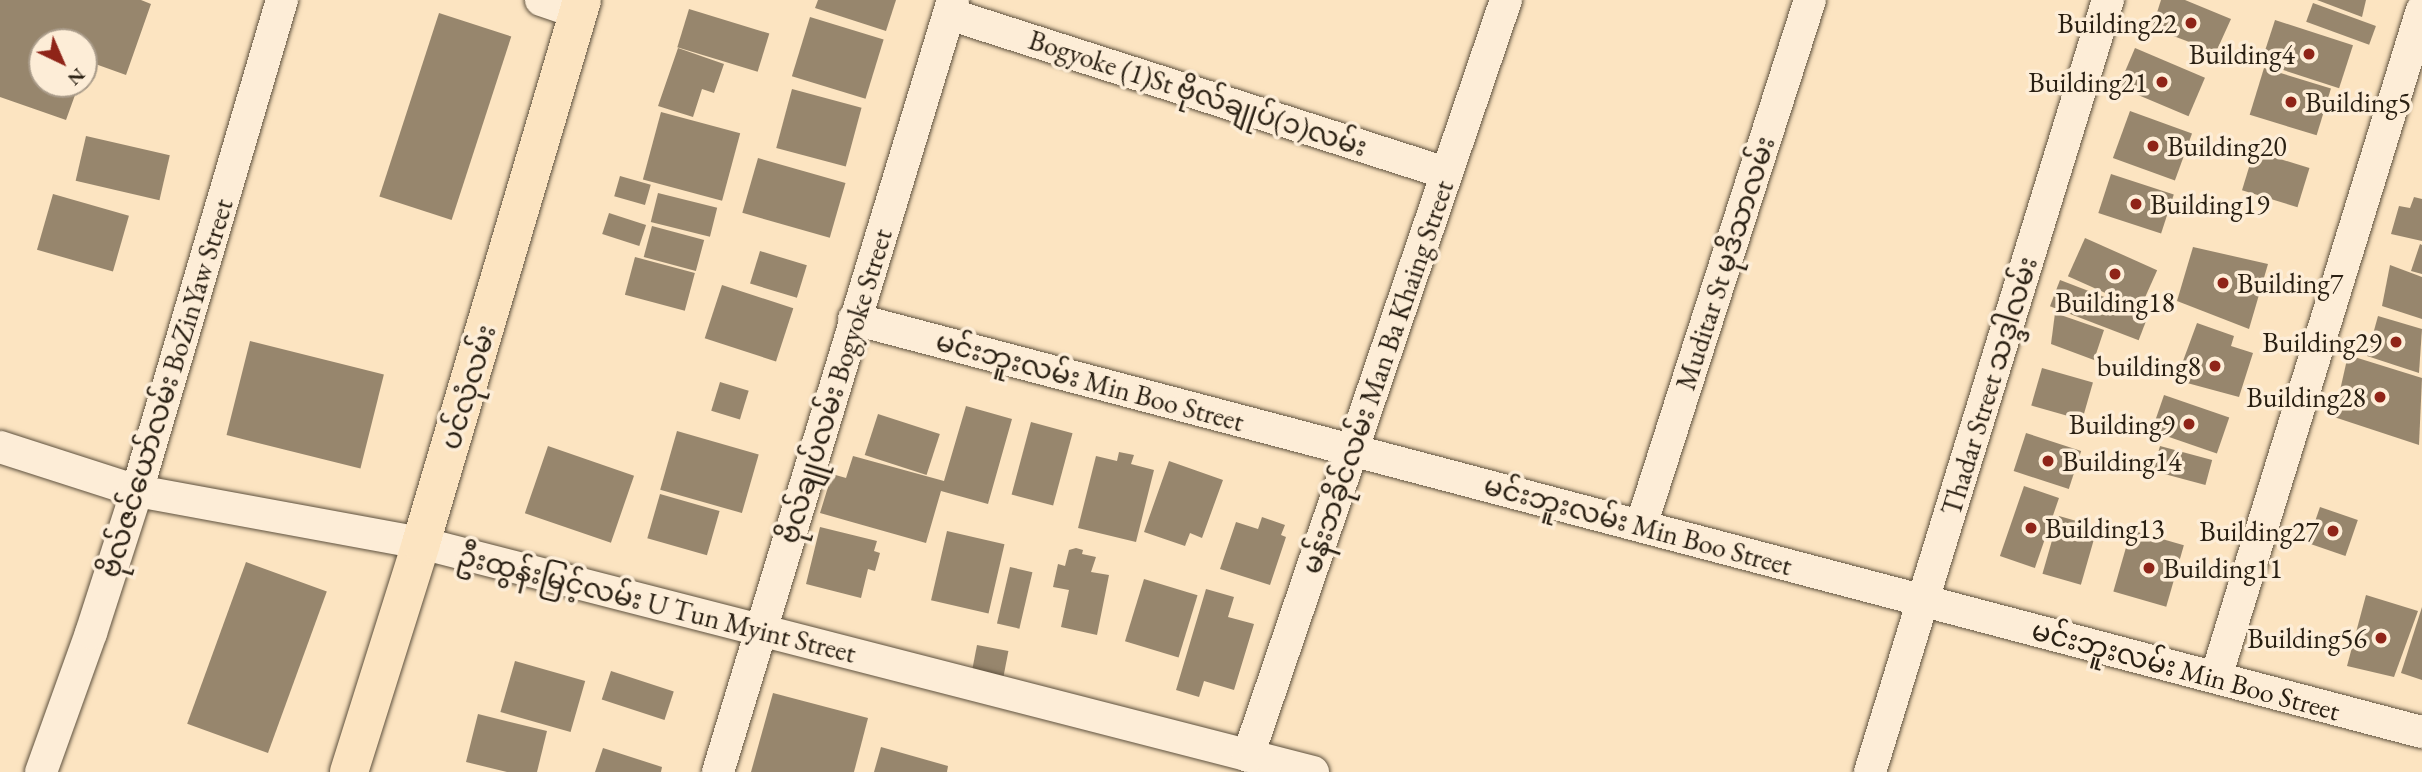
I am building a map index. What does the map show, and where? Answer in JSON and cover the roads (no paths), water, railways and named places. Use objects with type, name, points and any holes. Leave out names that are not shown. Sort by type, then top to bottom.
[{"type":"main road","name":"ပင်လုံလမ်း","points":[[349,772],[421,543],[580,6]]},
{"type":"street","name":"ဗိုလ်ဇင်ယော်လမ်း BoZinYaw Street","points":[[41,772],[92,633],[137,491],[282,0]]},
{"type":"street","points":[[541,0],[580,6]]},
{"type":"street","name":"မန်းဘခိုင်လမ်း Man Ba Khaing Street","points":[[1248,755],[1506,0]]},
{"type":"street","name":"Muditar St မုဒိသာလမ်း","points":[[1641,526],[1810,0]]},
{"type":"street","name":"Thadar Street သဒ္ဒါလမ်း","points":[[1870,772],[2108,0]]},
{"type":"street","name":"Bogyoke (1)St ဗိုလ်ချုပ်(၁)လမ်း","points":[[951,7],[1446,173]]},
{"type":"street","name":"ဗိုလ်ချုပ်လမ်း Bogyoke Street","points":[[718,772],[951,7]]},
{"type":"street","points":[[2216,677],[2422,10]]},
{"type":"street","name":"မင်းဘူးလမ်း Min Boo Street","points":[[854,319],[2422,732]]},
{"type":"street","name":"ဦးထွန်းမြင့်လမ်း U Tun Myint Street","points":[[0,447],[137,491],[421,543],[1313,772]]},
{"type":"place","name":"Building22","points":[[2191,23]]},
{"type":"place","name":"Building4","points":[[2309,54]]},
{"type":"place","name":"Building21","points":[[2162,82]]},
{"type":"place","name":"Building5","points":[[2291,102]]},
{"type":"place","name":"Building20","points":[[2153,146]]},
{"type":"place","name":"Building19","points":[[2136,204]]},
{"type":"place","name":"Building18","points":[[2115,274]]},
{"type":"place","name":"Building7","points":[[2223,283]]},
{"type":"place","name":"Building29","points":[[2396,342]]},
{"type":"place","name":"building8","points":[[2215,366]]},
{"type":"place","name":"Building28","points":[[2380,397]]},
{"type":"place","name":"Building9","points":[[2189,424]]},
{"type":"place","name":"Building14","points":[[2048,461]]},
{"type":"place","name":"Building13","points":[[2031,528]]},
{"type":"place","name":"Building27","points":[[2333,531]]},
{"type":"place","name":"Building11","points":[[2149,568]]},
{"type":"place","name":"Building56","points":[[2381,638]]}]
